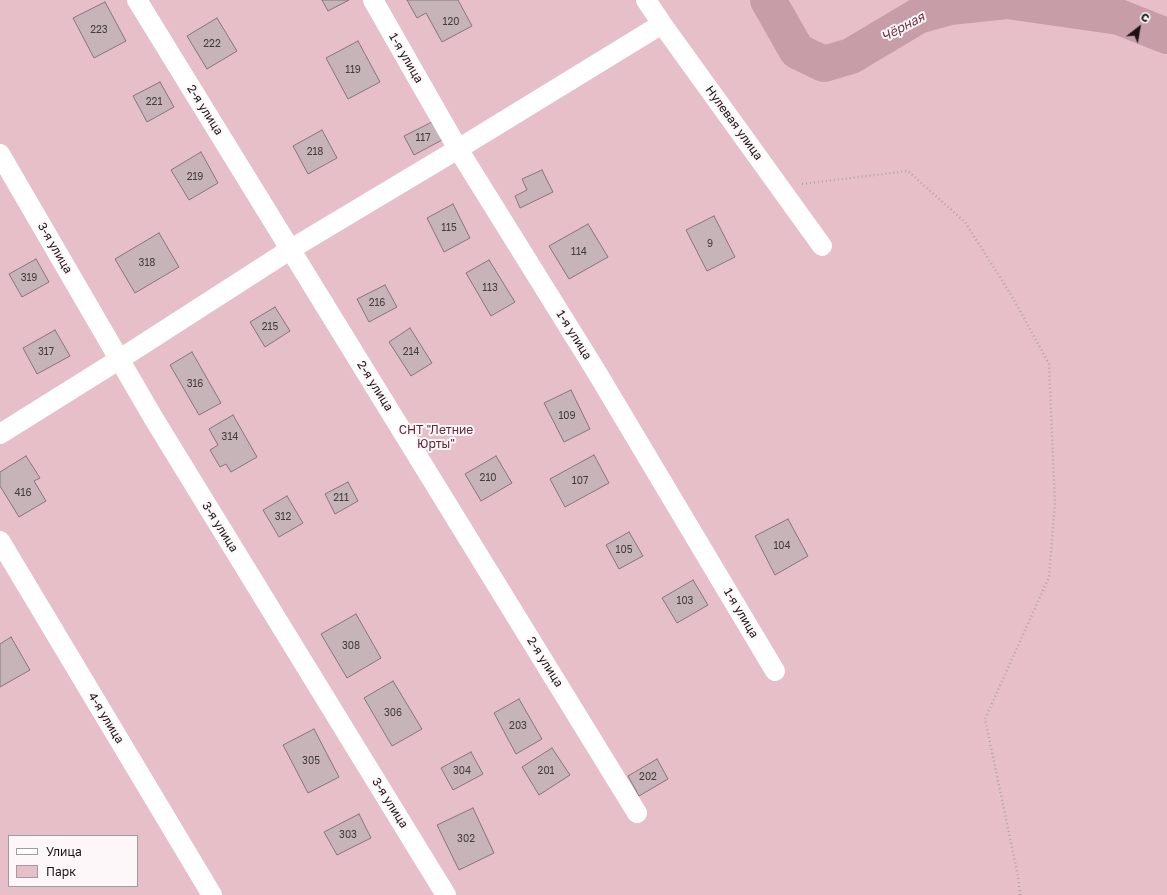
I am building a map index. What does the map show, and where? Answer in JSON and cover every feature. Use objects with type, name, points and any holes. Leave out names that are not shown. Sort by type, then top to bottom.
[{"type":"street","name":"2-я улица","points":[[137,0],[637,813]]},
{"type":"street","name":"1-я улица","points":[[373,0],[458,149],[596,370],[775,671]]},
{"type":"street","name":"Нулевая улица","points":[[646,0],[822,246]]},
{"type":"street","points":[[0,434],[120,360],[291,249],[662,24]]},
{"type":"street","name":"3-я улица","points":[[0,154],[154,419],[446,895]]},
{"type":"street","name":"4-я улица","points":[[0,541],[212,895]]},
{"type":"path","points":[[780,187],[908,171],[965,222],[1013,298],[1048,364],[1055,503],[1049,577],[985,719],[1018,876],[1020,895]]},
{"type":"green space","name":"СНТ \"Летние Юрты\"","points":[[0,0],[1167,0],[1167,895],[0,895]]},
{"type":"building","points":[[322,0],[349,0],[328,11]]},
{"type":"building","points":[[407,0],[458,0],[472,26],[442,42],[426,13],[417,18]]},
{"type":"building","points":[[105,2],[126,41],[94,58],[73,18]]},
{"type":"building","points":[[217,18],[237,51],[207,69],[187,36]]},
{"type":"building","points":[[358,41],[380,82],[348,99],[326,58]]},
{"type":"building","points":[[160,82],[174,107],[147,122],[133,96]]},
{"type":"building","points":[[432,122],[442,140],[414,155],[404,136]]},
{"type":"building","points":[[322,130],[337,158],[308,174],[293,146]]},
{"type":"building","points":[[201,152],[218,183],[189,200],[171,170]]},
{"type":"building","points":[[542,170],[553,192],[520,208],[515,196],[527,190],[522,179]]},
{"type":"building","points":[[453,204],[470,238],[444,252],[427,218]]},
{"type":"building","points":[[714,216],[735,257],[707,271],[686,230]]},
{"type":"building","points":[[588,224],[608,257],[569,279],[549,246]]},
{"type":"building","points":[[159,233],[179,267],[135,293],[115,259]]},
{"type":"building","points":[[36,259],[49,282],[22,297],[9,274]]},
{"type":"building","points":[[489,260],[515,302],[491,316],[466,273]]},
{"type":"building","points":[[385,285],[397,307],[369,322],[357,299]]},
{"type":"building","points":[[275,307],[290,331],[265,347],[250,322]]},
{"type":"building","points":[[410,328],[432,363],[411,376],[389,342]]},
{"type":"building","points":[[55,330],[70,356],[37,374],[23,348]]},
{"type":"building","points":[[192,352],[221,403],[199,415],[170,365]]},
{"type":"building","points":[[571,390],[590,429],[564,442],[544,403]]},
{"type":"building","points":[[233,415],[257,457],[231,472],[226,464],[220,467],[210,450],[218,445],[209,429]]},
{"type":"building","points":[[594,455],[609,483],[565,507],[550,479]]},
{"type":"building","points":[[26,456],[40,478],[34,481],[46,501],[19,517],[0,486],[0,472]]},
{"type":"building","points":[[496,456],[512,483],[481,501],[465,474]]},
{"type":"building","points":[[348,482],[358,501],[335,514],[325,494]]},
{"type":"building","points":[[287,496],[303,523],[279,537],[263,510]]},
{"type":"building","points":[[788,519],[808,556],[775,575],[755,536]]},
{"type":"building","points":[[629,532],[643,556],[619,569],[606,545]]},
{"type":"building","points":[[693,580],[708,605],[677,623],[662,598]]},
{"type":"building","points":[[356,614],[381,658],[347,678],[321,634]]},
{"type":"building","points":[[11,637],[30,670],[0,687],[0,644]]},
{"type":"building","points":[[393,681],[422,729],[392,746],[364,698]]},
{"type":"building","points":[[519,699],[542,739],[516,754],[494,713]]},
{"type":"building","points":[[314,729],[339,777],[308,793],[283,745]]},
{"type":"building","points":[[552,748],[570,775],[539,795],[522,767]]},
{"type":"building","points":[[471,752],[483,774],[453,790],[441,768]]},
{"type":"building","points":[[657,759],[668,779],[639,796],[628,776]]},
{"type":"building","points":[[473,808],[494,853],[459,870],[437,825]]},
{"type":"building","points":[[359,814],[371,838],[337,855],[324,832]]},
{"type":"waterway","name":"Чёрная","points":[[768,0],[797,51],[824,64],[851,56],[918,16],[950,7],[1007,1],[1119,17],[1167,36]]}]
